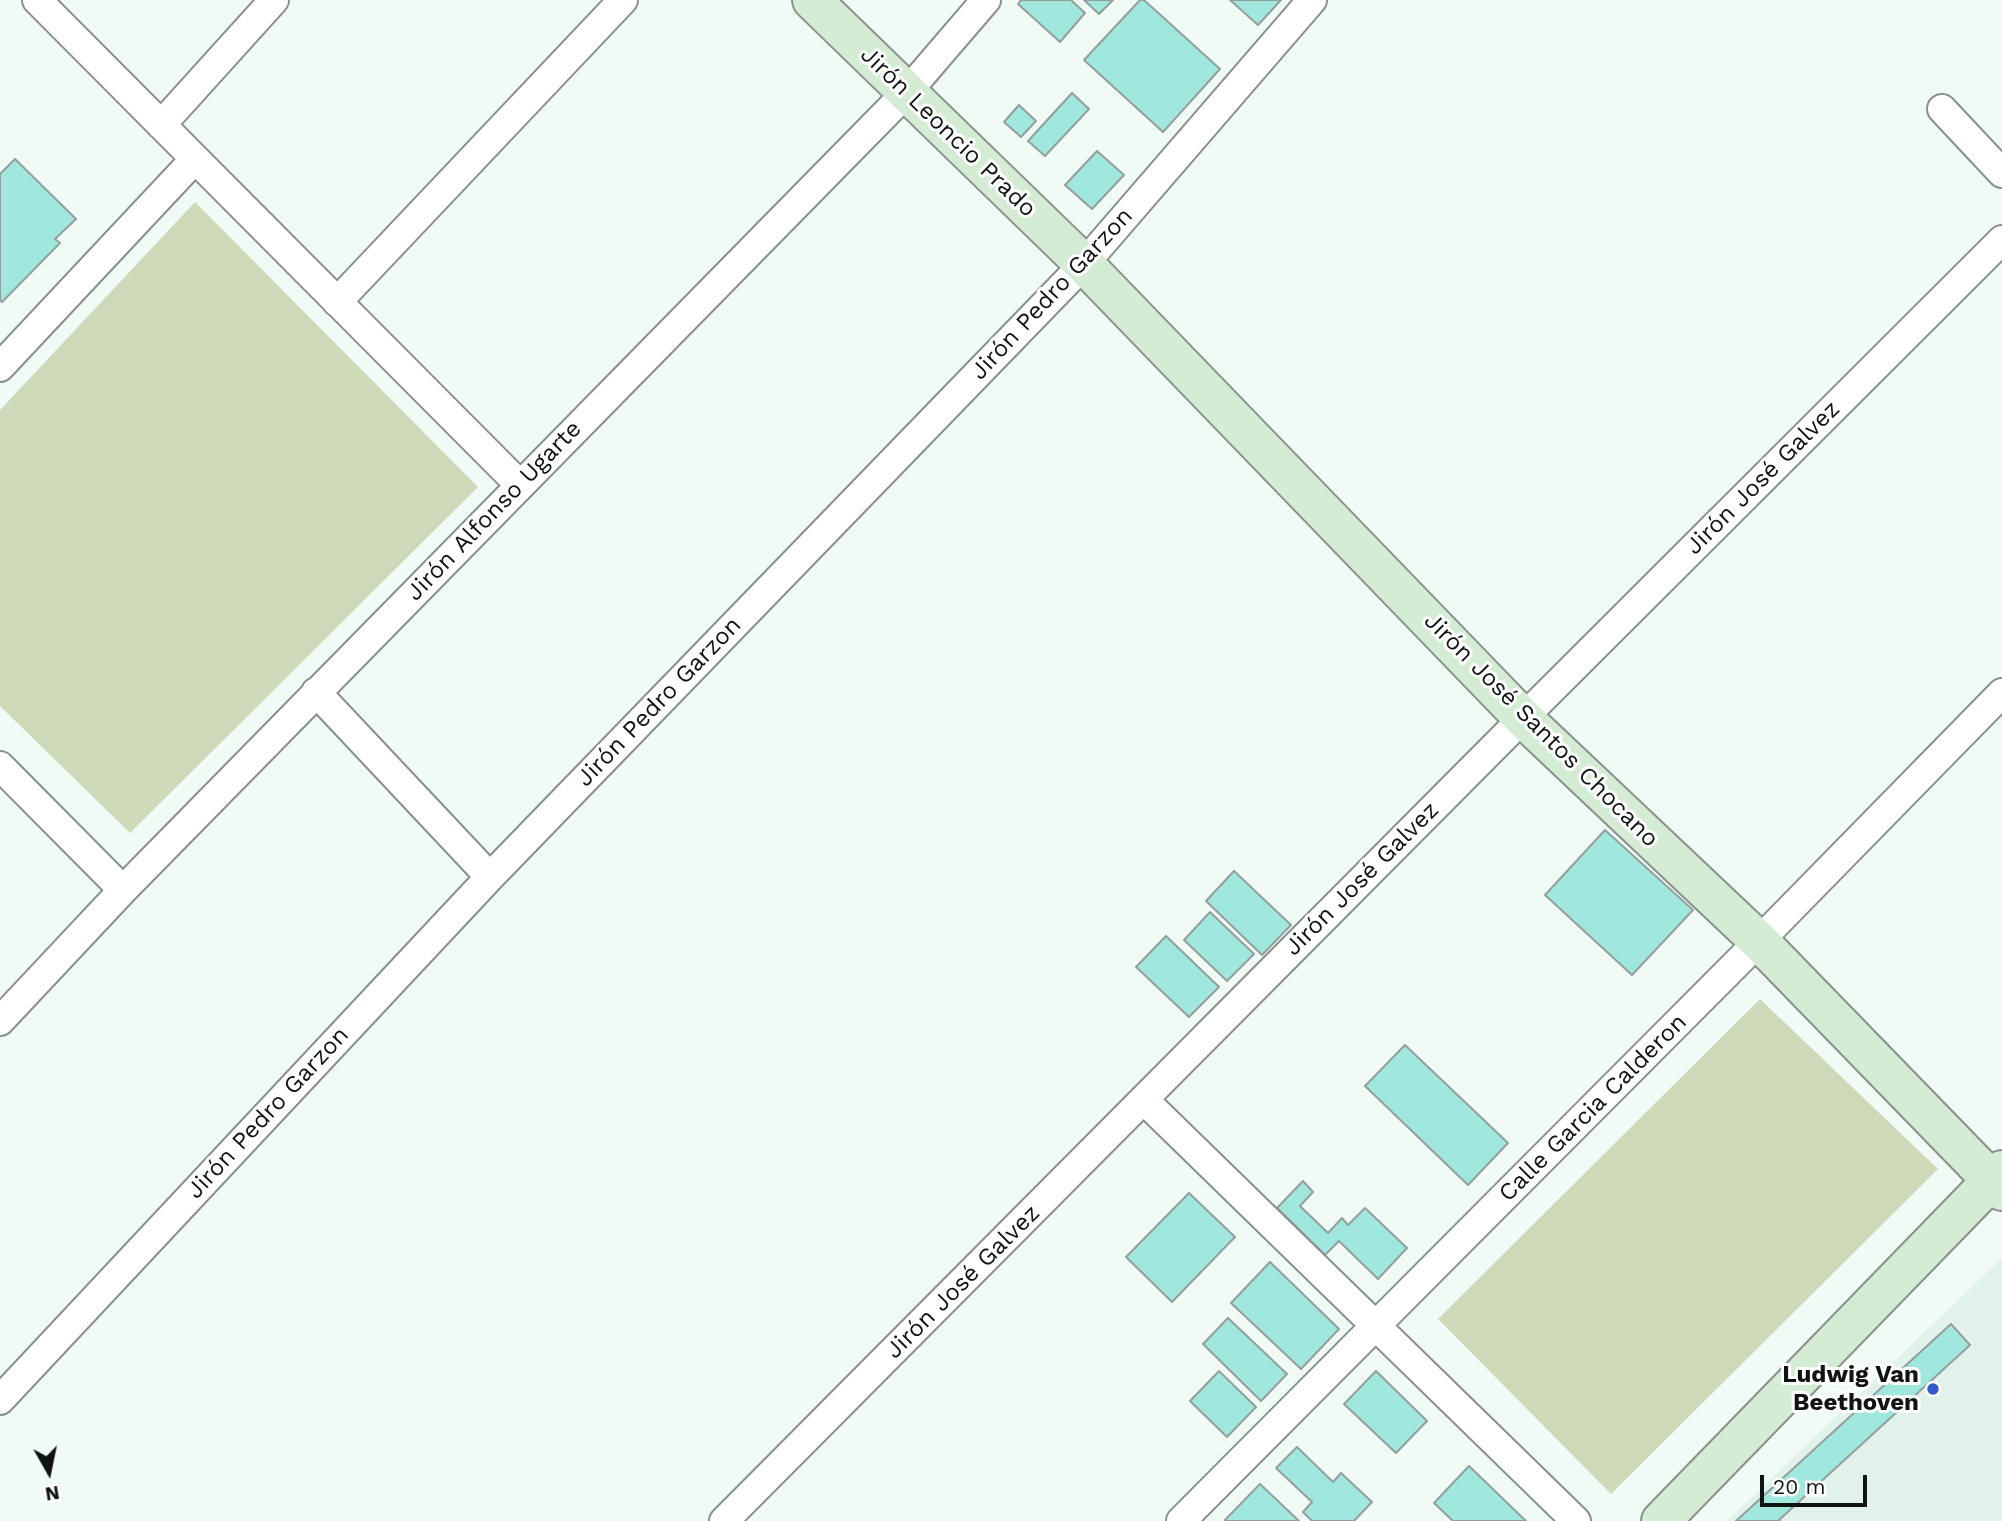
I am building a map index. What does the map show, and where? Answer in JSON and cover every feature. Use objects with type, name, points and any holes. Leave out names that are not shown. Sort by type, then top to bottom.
[{"type":"street","points":[[37,0],[520,485]]},
{"type":"street","points":[[161,125],[274,0]]},
{"type":"street","points":[[337,302],[623,0]]},
{"type":"street","name":"Jirón Leoncio Prado","points":[[813,0],[1084,264]]},
{"type":"street","name":"Jirón Alfonso Ugarte","points":[[0,1021],[122,890],[907,92],[986,0]]},
{"type":"street","name":"Jirón Pedro Garzon","points":[[0,1400],[490,877],[1084,264],[1312,0]]},
{"type":"street","points":[[1942,109],[2002,173]]},
{"type":"street","points":[[0,367],[195,159]]},
{"type":"street","name":"Jirón José Galvez","points":[[729,1519],[1523,718],[2002,240]]},
{"type":"street","name":"Jirón José Santos Chocano","points":[[1084,264],[1523,718],[1759,942],[1998,1180]]},
{"type":"street","points":[[316,692],[490,877]]},
{"type":"street","name":"Calle Garcia Calderon","points":[[1181,1521],[1759,942],[2002,693]]},
{"type":"street","points":[[0,766],[122,890]]},
{"type":"street","points":[[1144,1100],[1576,1521]]},
{"type":"street","points":[[1661,1521],[1998,1180]]},
{"type":"shaded area","name":"Ludwig Van Beethoven","points":[[2002,1258],[2002,1521],[1727,1521]]},
{"type":"green space","points":[[195,202],[478,487],[130,833],[0,706],[0,410]]},
{"type":"green space","points":[[1760,999],[1938,1169],[1611,1494],[1438,1319]]},
{"type":"building","points":[[1021,0],[1071,0],[1085,13],[1060,42],[1018,4]]},
{"type":"building","points":[[1084,0],[1113,0],[1099,14]]},
{"type":"building","points":[[1140,0],[1144,0],[1220,69],[1163,132],[1084,60]]},
{"type":"building","points":[[1230,0],[1281,0],[1258,25]]},
{"type":"building","points":[[1072,93],[1089,109],[1045,156],[1028,141]]},
{"type":"building","points":[[1019,105],[1036,121],[1021,137],[1004,122]]},
{"type":"building","points":[[1097,151],[1124,175],[1092,209],[1065,185]]},
{"type":"building","points":[[15,159],[76,219],[55,239],[60,243],[2,302],[0,174]]},
{"type":"building","points":[[1605,830],[1693,910],[1632,975],[1545,895]]},
{"type":"building","points":[[1234,871],[1291,925],[1262,955],[1206,901]]},
{"type":"building","points":[[1210,912],[1254,954],[1227,981],[1184,940]]},
{"type":"building","points":[[1166,936],[1219,987],[1189,1017],[1136,967]]},
{"type":"building","points":[[1405,1045],[1508,1143],[1468,1185],[1365,1086]]},
{"type":"building","points":[[1303,1181],[1313,1192],[1300,1206],[1328,1233],[1342,1218],[1348,1225],[1365,1208],[1407,1248],[1378,1279],[1339,1241],[1325,1255],[1277,1208]]},
{"type":"building","points":[[1189,1193],[1235,1237],[1172,1302],[1126,1257]]},
{"type":"building","points":[[1270,1262],[1339,1329],[1301,1369],[1231,1303]]},
{"type":"building","points":[[1228,1318],[1287,1374],[1261,1401],[1203,1344]]},
{"type":"building","points":[[1951,1324],[1970,1345],[1780,1521],[1736,1521]]},
{"type":"building","points":[[1219,1371],[1256,1407],[1227,1437],[1190,1401]]},
{"type":"building","points":[[1376,1371],[1427,1421],[1396,1453],[1344,1404]]},
{"type":"building","points":[[1297,1447],[1333,1482],[1341,1473],[1372,1502],[1354,1521],[1312,1521],[1303,1512],[1312,1502],[1276,1468]]},
{"type":"building","points":[[1469,1466],[1526,1521],[1453,1521],[1434,1503]]},
{"type":"building","points":[[1260,1484],[1299,1521],[1226,1521]]},
{"type":"place","name":"Ludwig Van Beethoven","points":[[1933,1389]]}]
